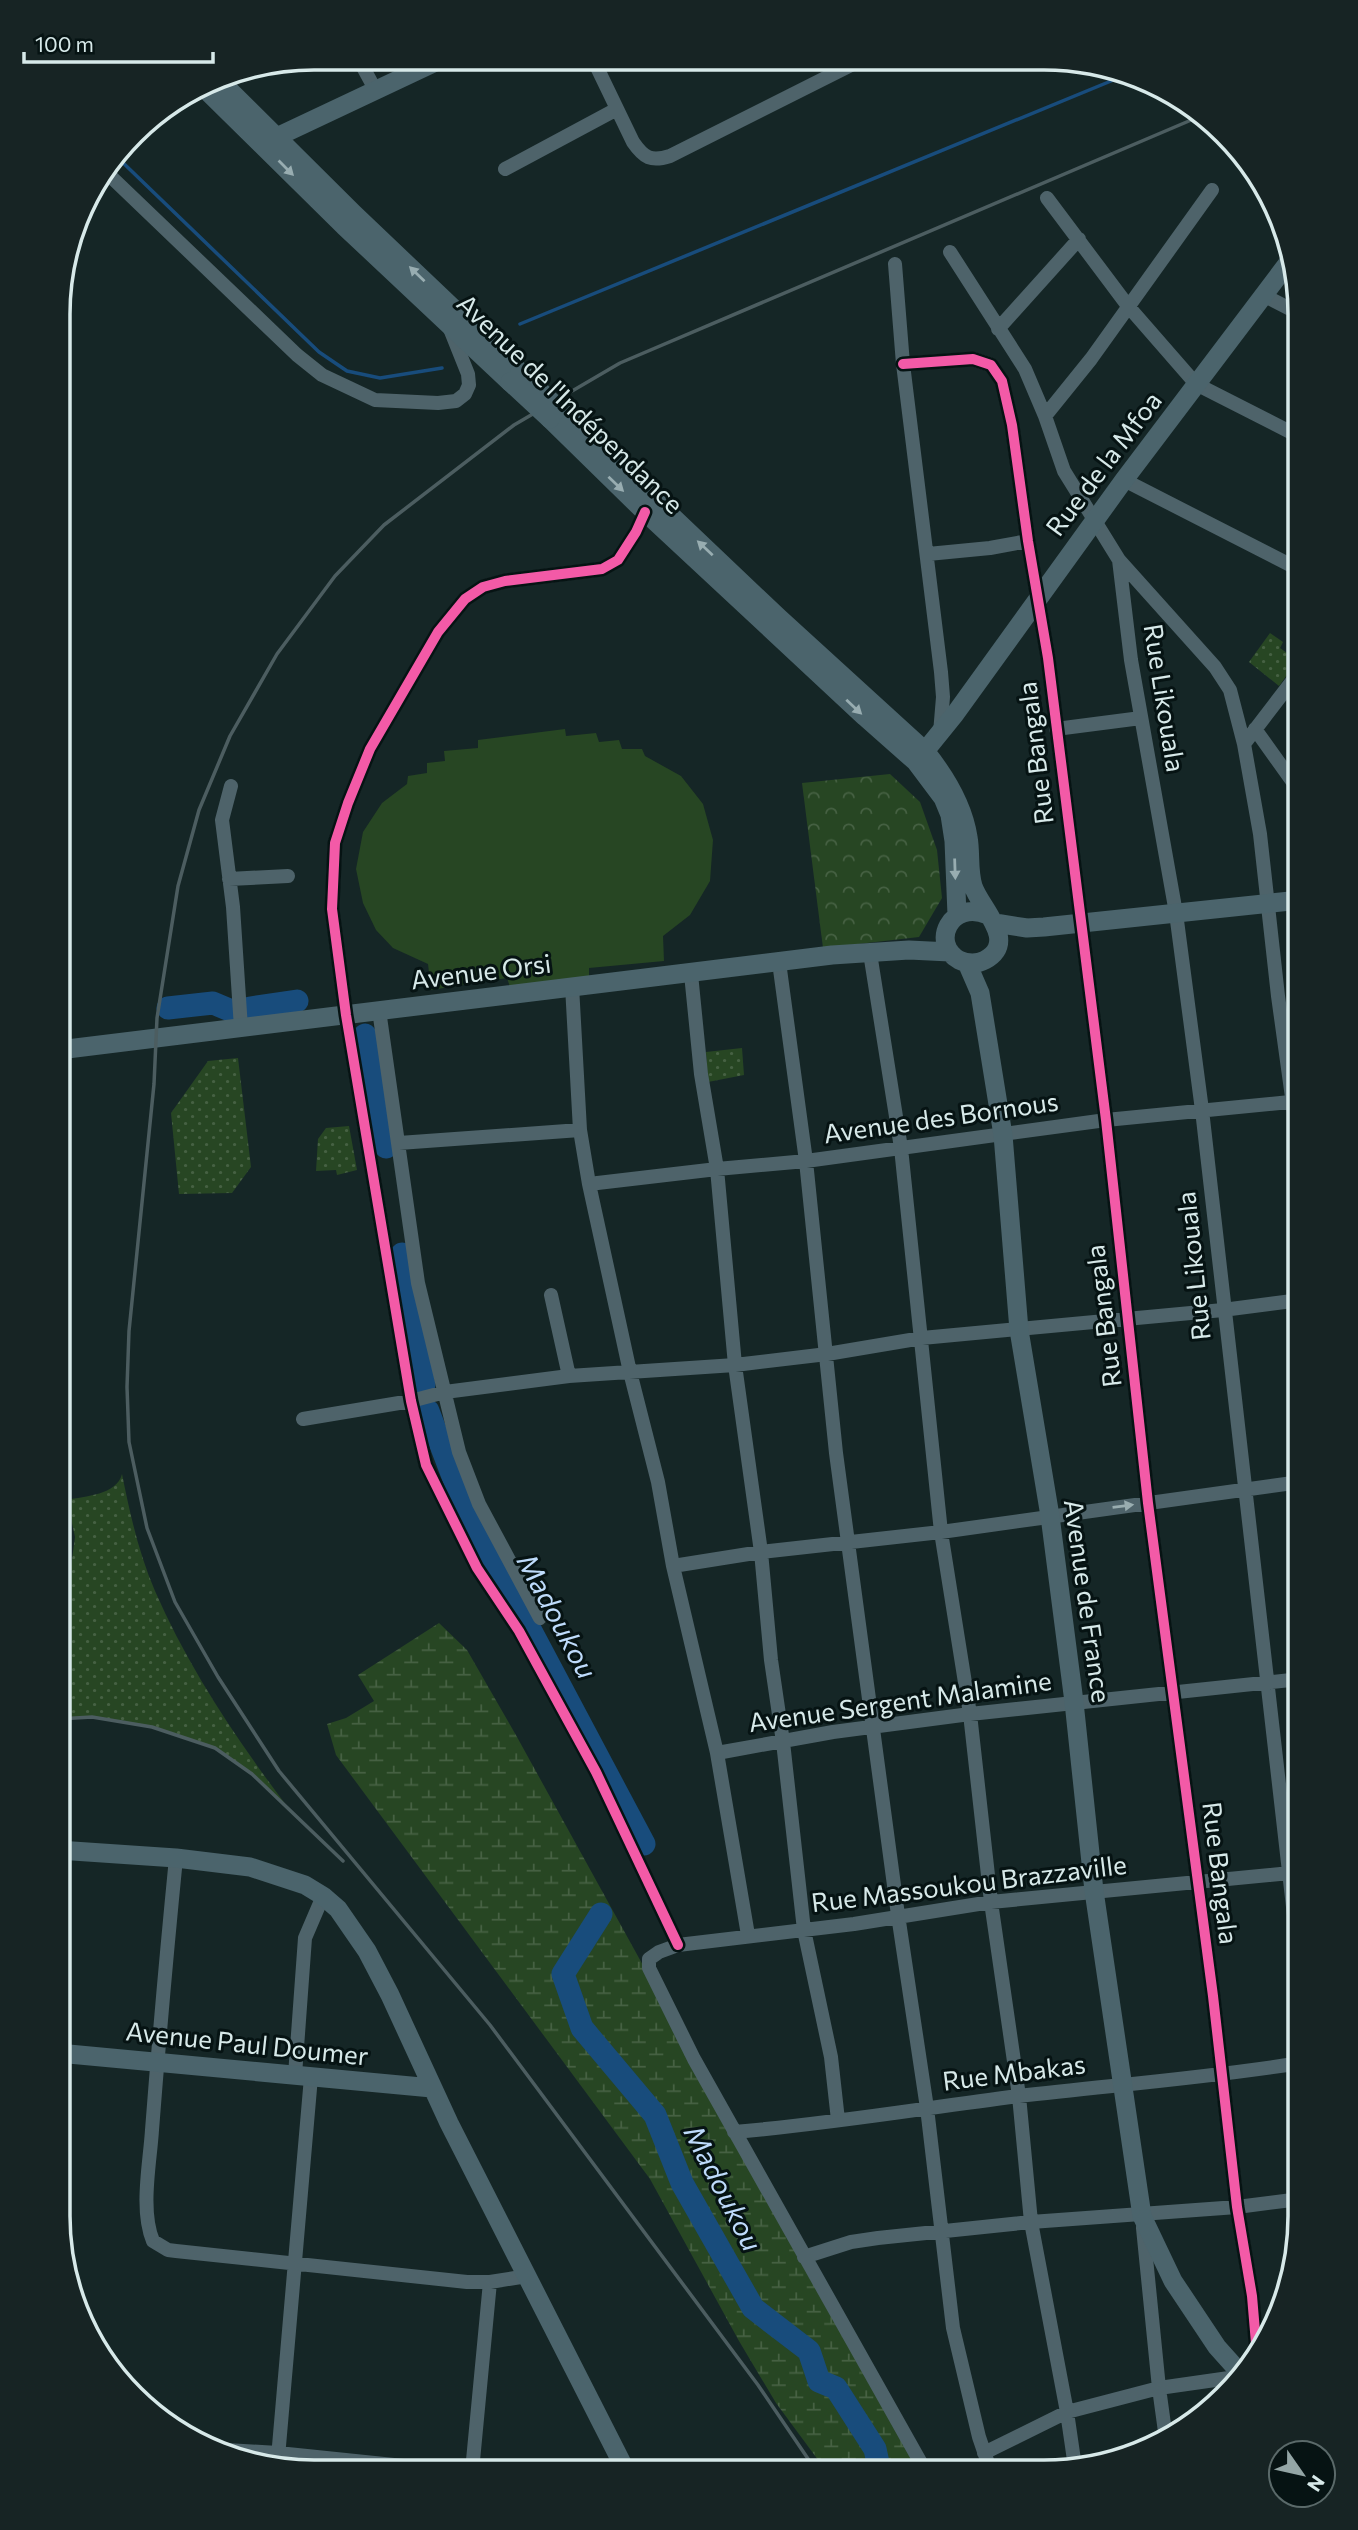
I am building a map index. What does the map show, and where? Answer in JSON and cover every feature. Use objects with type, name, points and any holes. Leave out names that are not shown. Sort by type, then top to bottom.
[{"type":"main road","points":[[269,141],[419,70]]},
{"type":"main road","name":"Avenue de l'Indépendance","points":[[225,87],[344,226],[448,324],[515,377]]},
{"type":"main road","name":"Avenue de l'Indépendance","points":[[211,93],[269,141],[554,414],[779,618],[917,753],[950,815],[954,841],[957,915]]},
{"type":"main road","name":"Rue de la Mfoa","points":[[917,753],[962,702],[1124,480],[1283,269]]},
{"type":"main road","name":"Avenue de l'Indépendance","points":[[554,414],[645,512],[917,753],[940,770],[960,810],[968,836],[972,882],[978,899],[991,919]]},
{"type":"main road","points":[[980,993],[946,943],[946,932],[950,923],[957,915],[967,911],[978,910],[991,919],[1027,928],[1288,901]]},
{"type":"main road","points":[[980,993],[990,956],[998,943],[999,933],[991,919]]},
{"type":"main road","points":[[909,950],[977,963],[1027,933],[1044,927]]},
{"type":"main road","points":[[909,950],[946,932]]},
{"type":"main road","name":"Avenue Orsi","points":[[70,1049],[481,1000],[572,986],[909,950]]},
{"type":"main road","name":"Avenue de France","points":[[980,993],[1003,1135],[1019,1331],[1050,1516],[1074,1702],[1094,1891],[1142,2216],[1173,2281],[1217,2347],[1236,2368]]},
{"type":"main road","points":[[70,1851],[176,1858],[260,1869],[305,1885],[323,1896],[345,1918],[367,1951],[390,1995],[432,2088],[620,2460]]},
{"type":"main road","name":"Avenue Paul Doumer","points":[[70,2054],[432,2088]]},
{"type":"street","points":[[365,70],[376,91]]},
{"type":"street","points":[[598,70],[640,153],[648,159],[657,160],[670,156],[826,70]]},
{"type":"street","points":[[505,169],[617,109]]},
{"type":"street","points":[[112,177],[297,355],[322,376],[349,390],[375,400],[438,403],[456,401],[465,394],[469,385],[461,355],[448,324]]},
{"type":"street","points":[[1045,416],[1091,359],[1212,190]]},
{"type":"street","points":[[1047,198],[1128,306],[1196,384],[1288,431]]},
{"type":"street","points":[[998,329],[1079,239]]},
{"type":"street","points":[[950,252],[1025,369],[1064,471],[1119,561],[1215,667],[1230,690],[1244,744],[1261,834],[1278,996],[1288,1049]]},
{"type":"street","points":[[895,264],[903,364],[942,672],[940,727]]},
{"type":"street","points":[[1263,295],[1288,308]]},
{"type":"street","name":"Rue Bangala","points":[[903,364],[973,359],[991,365],[1002,381],[1012,425],[1056,729],[1106,1120],[1148,1503],[1256,2337]]},
{"type":"street","points":[[1124,480],[1288,564]]},
{"type":"street","points":[[645,512],[618,560],[602,569],[506,581],[483,587],[465,599],[438,632],[370,749],[335,843],[332,909],[346,1015],[411,1401],[426,1465],[477,1568],[519,1631],[596,1772],[678,1945]]},
{"type":"street","points":[[928,554],[1028,541]]},
{"type":"street","name":"Rue Likouala","points":[[1119,561],[1130,660],[1176,913],[1202,1110],[1244,1491],[1287,1823]]},
{"type":"street","points":[[1244,744],[1288,687]]},
{"type":"street","points":[[1056,729],[1141,718]]},
{"type":"street","points":[[1255,729],[1288,775]]},
{"type":"street","points":[[231,786],[222,820],[241,1028]]},
{"type":"street","points":[[229,879],[288,876]]},
{"type":"street","points":[[870,953],[901,1148],[942,1532],[970,1714],[991,1902],[1019,2096],[1031,2222],[1074,2458]]},
{"type":"street","points":[[779,962],[806,1161],[836,1453],[898,1915],[927,2108],[941,2232],[959,2358],[987,2460]]},
{"type":"street","points":[[691,974],[701,1074],[717,1168],[735,1365],[761,1552],[771,1660],[804,1930],[831,2057],[838,2120]]},
{"type":"street","points":[[572,986],[580,1130],[589,1184],[717,1753],[748,1936]]},
{"type":"street","points":[[379,1010],[418,1283],[460,1452],[479,1504],[540,1618]]},
{"type":"street","name":"Avenue des Bornous","points":[[589,1184],[717,1168],[806,1161],[1106,1120],[1288,1102]]},
{"type":"street","points":[[399,1143],[580,1130]]},
{"type":"street","points":[[551,1295],[569,1376]]},
{"type":"street","points":[[303,1419],[411,1401],[445,1392],[569,1376],[735,1365],[827,1354],[922,1338],[1019,1331],[1287,1302]]},
{"type":"street","points":[[673,1566],[761,1552],[942,1532],[1287,1484]]},
{"type":"street","name":"Avenue Sergent Malamine","points":[[717,1753],[833,1732],[970,1714],[1287,1680]]},
{"type":"street","points":[[176,1858],[157,2061],[147,2214],[153,2241],[168,2250],[467,2282],[527,2276]]},
{"type":"street","name":"Rue Massoukou Brazzaville","points":[[734,2132],[649,1968],[649,1959],[654,1954],[678,1945],[804,1930],[991,1902],[1287,1874]]},
{"type":"street","points":[[278,2457],[293,2265],[303,2076],[305,1938],[323,1896]]},
{"type":"street","name":"Rue Mbakas","points":[[734,2132],[801,2126],[1019,2096],[1221,2076],[1287,2065]]},
{"type":"street","points":[[734,2132],[919,2460]]},
{"type":"street","points":[[804,2257],[851,2242],[1031,2222],[1142,2216],[1287,2201]]},
{"type":"street","points":[[1142,2216],[1164,2428]]},
{"type":"street","points":[[472,2460],[490,2281]]},
{"type":"street","points":[[984,2453],[1067,2412],[1159,2388],[1226,2378]]},
{"type":"street","points":[[249,2451],[346,2460]]},
{"type":"green space","points":[[1270,633],[1283,642],[1280,648],[1288,652],[1288,674],[1279,686],[1249,662]]},
{"type":"green space","points":[[565,729],[566,736],[596,733],[599,742],[619,740],[622,749],[642,749],[645,756],[681,776],[703,804],[713,840],[710,881],[690,915],[663,936],[664,961],[589,968],[589,978],[510,987],[507,978],[431,990],[428,964],[393,948],[376,930],[363,903],[356,869],[363,832],[382,803],[407,784],[408,776],[427,773],[427,763],[445,761],[444,751],[478,748],[478,740]]},
{"type":"green space","points":[[890,774],[920,802],[937,850],[942,898],[919,937],[823,948],[802,783]]},
{"type":"green space","points":[[742,1048],[744,1075],[708,1082],[706,1052]]},
{"type":"green space","points":[[238,1058],[251,1167],[232,1193],[179,1194],[171,1113],[208,1061]]},
{"type":"green space","points":[[349,1126],[357,1170],[337,1175],[336,1170],[316,1171],[318,1139],[326,1128]]},
{"type":"green space","points":[[122,1474],[144,1563],[182,1647],[214,1702],[286,1805],[252,1774],[215,1748],[152,1727],[92,1717],[70,1718],[70,1574],[75,1537],[70,1500],[107,1490],[119,1481]]},
{"type":"green space","points":[[439,1623],[467,1650],[919,2460],[818,2460],[776,2403],[650,2179],[336,1755],[327,1724],[346,1718],[374,1701],[358,1675]]},
{"type":"waterway","points":[[520,324],[1113,80]]},
{"type":"waterway","points":[[123,163],[319,352],[347,371],[380,378],[442,368]]},
{"type":"waterway","name":"Madoukou","points":[[250,1008],[297,1001]]},
{"type":"waterway","name":"Madoukou","points":[[168,1008],[213,1003],[232,1011]]},
{"type":"waterway","name":"Madoukou","points":[[365,1035],[386,1147]]},
{"type":"waterway","name":"Madoukou","points":[[402,1254],[424,1385]]},
{"type":"waterway","name":"Madoukou","points":[[428,1411],[463,1503],[644,1844]]},
{"type":"waterway","name":"Madoukou","points":[[601,1914],[563,1974],[582,2028],[655,2115],[682,2183],[753,2308],[809,2351],[819,2381],[836,2388],[875,2449],[877,2460]]},
{"type":"railway","points":[[809,2460],[758,2385],[490,2025],[279,1771],[218,1677],[175,1602],[147,1528],[129,1442],[127,1387],[129,1331],[154,1084],[157,1018],[178,886],[199,810],[230,736],[277,654],[335,576],[384,525],[514,425],[620,363],[1192,120]]},
{"type":"railway","points":[[70,1718],[92,1717],[152,1727],[215,1748],[252,1774],[343,1861]]},
{"type":"cycle path","points":[[903,364],[973,359],[991,365],[1002,381],[1012,425],[1048,658],[1106,1120],[1148,1503],[1255,2337]]},
{"type":"cycle path","points":[[645,512],[618,560],[602,569],[505,581],[483,587],[465,599],[438,632],[370,749],[348,803],[335,843],[332,909],[346,1015],[411,1401],[426,1465],[477,1568],[519,1631],[596,1772],[678,1945]]}]
